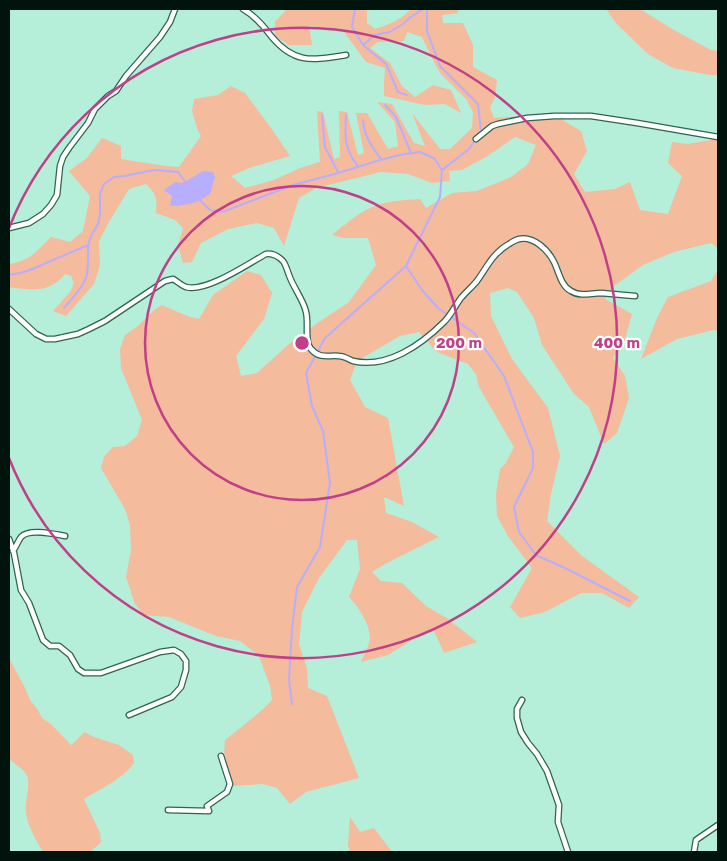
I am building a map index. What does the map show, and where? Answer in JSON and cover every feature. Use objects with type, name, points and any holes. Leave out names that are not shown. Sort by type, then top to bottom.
[{"type":"street","points":[[9,228],[29,223],[51,205],[57,195],[60,166],[69,148],[88,123],[95,109],[116,91],[126,76],[160,38],[170,22],[175,9]]},
{"type":"street","points":[[243,9],[258,19],[278,44],[288,53],[298,57],[322,58],[346,55]]},
{"type":"street","points":[[476,139],[492,126],[498,124],[527,118],[554,116],[590,116],[718,137]]},
{"type":"street","points":[[9,309],[36,334],[46,339],[65,338],[78,334],[105,320],[165,281],[173,279],[186,287],[197,287],[224,278],[268,253],[272,253],[281,259],[286,266],[294,288],[306,310],[308,323],[307,341],[310,349],[319,356],[340,356],[365,363],[396,356],[419,343],[453,312],[493,257],[516,239],[526,238],[539,244],[553,260],[563,284],[569,291],[576,294],[599,293],[635,296]]},
{"type":"street","points":[[13,551],[22,535],[28,533],[39,532],[65,536]]},
{"type":"street","points":[[9,539],[21,590],[29,603],[43,640],[50,646],[59,646],[70,655],[78,668],[84,673],[101,673],[160,652],[174,650],[182,654],[186,662],[186,670],[181,687],[172,697],[129,715]]},
{"type":"street","points":[[522,700],[517,709],[516,718],[524,738],[537,754],[547,771],[559,805],[558,822],[568,852]]},
{"type":"street","points":[[168,810],[209,810],[207,806],[226,792],[230,784],[221,756]]},
{"type":"street","points":[[694,852],[696,840],[718,825]]},
{"type":"shaded area","points":[[287,9],[367,9],[367,23],[375,29],[394,22],[411,9],[458,9],[458,13],[442,15],[443,23],[463,23],[473,45],[473,67],[497,80],[495,97],[490,108],[494,118],[556,116],[581,131],[587,151],[574,174],[585,192],[615,189],[630,182],[640,210],[668,214],[682,176],[668,163],[672,142],[687,144],[711,140],[718,134],[718,248],[711,243],[674,252],[643,265],[614,286],[605,299],[632,314],[624,343],[613,358],[625,376],[629,398],[617,433],[604,444],[589,407],[574,394],[542,345],[534,318],[517,292],[508,288],[490,293],[491,316],[512,359],[548,408],[560,456],[547,521],[582,556],[639,597],[629,608],[602,593],[581,593],[545,612],[520,618],[510,607],[532,568],[508,536],[497,516],[496,494],[500,469],[506,463],[514,447],[479,387],[476,374],[468,364],[437,352],[419,332],[400,336],[357,361],[350,380],[365,407],[388,418],[404,506],[384,497],[386,513],[412,522],[439,537],[372,572],[381,581],[402,583],[426,606],[448,619],[477,642],[444,653],[434,631],[417,637],[388,655],[361,662],[368,648],[370,633],[363,616],[349,597],[360,569],[357,540],[347,540],[319,578],[302,612],[299,644],[307,668],[308,688],[327,696],[359,778],[306,792],[290,804],[277,788],[263,784],[232,786],[224,753],[225,740],[272,700],[270,686],[259,656],[240,641],[216,636],[169,617],[144,615],[135,604],[126,577],[131,550],[130,525],[125,509],[101,468],[104,457],[113,447],[125,446],[137,436],[142,420],[121,368],[120,349],[125,335],[162,305],[199,319],[213,295],[247,271],[261,275],[272,293],[264,319],[236,356],[241,376],[257,373],[289,344],[349,302],[376,265],[368,238],[344,238],[332,235],[355,217],[370,208],[382,204],[420,199],[426,208],[452,193],[477,191],[511,177],[528,164],[536,145],[515,137],[486,157],[462,170],[449,171],[450,181],[432,183],[408,174],[381,172],[316,188],[299,198],[284,246],[274,228],[257,223],[228,229],[201,243],[192,262],[183,263],[178,245],[183,228],[175,220],[156,213],[155,197],[146,184],[129,189],[109,222],[99,241],[100,265],[94,284],[66,316],[53,311],[70,292],[74,283],[71,276],[65,274],[53,285],[46,288],[25,289],[9,287],[9,264],[28,258],[51,237],[70,242],[83,231],[90,196],[69,171],[87,158],[102,138],[121,146],[121,159],[179,167],[201,136],[192,111],[194,99],[218,95],[231,86],[245,93],[290,156],[252,167],[231,176],[245,188],[274,180],[300,168],[320,162],[317,111],[323,112],[334,159],[340,157],[339,111],[347,112],[358,155],[364,153],[356,113],[367,113],[388,149],[398,146],[395,122],[377,102],[392,104],[414,143],[425,146],[412,113],[440,149],[450,149],[472,128],[473,112],[466,99],[441,74],[422,37],[407,32],[404,41],[378,42],[370,48],[390,63],[402,86],[415,97],[433,85],[451,90],[461,113],[445,104],[425,105],[384,96],[385,68],[366,62],[342,29],[309,26],[312,45],[289,45],[275,36],[275,22]]},
{"type":"shaded area","points":[[606,9],[640,9],[711,50],[718,51],[718,75],[673,68],[648,54],[616,23]]},
{"type":"shaded area","points":[[203,171],[213,172],[215,177],[210,194],[191,203],[170,206],[172,196],[164,190],[175,182],[183,183]]},
{"type":"shaded area","points":[[718,270],[718,331],[714,330],[677,339],[641,359],[657,318],[668,297],[711,281]]},
{"type":"shaded area","points":[[9,658],[30,700],[42,718],[51,724],[71,745],[84,732],[119,745],[133,755],[134,763],[124,774],[84,799],[100,833],[101,842],[89,852],[43,852],[30,828],[26,809],[28,778],[20,767],[9,758]]},
{"type":"shaded area","points":[[350,817],[360,832],[374,828],[392,852],[350,852],[348,845]]},
{"type":"waterway","points":[[355,9],[352,27],[363,45],[375,35],[390,32],[423,9]]},
{"type":"waterway","points":[[427,9],[427,31],[440,66],[478,104],[481,132]]},
{"type":"waterway","points":[[363,45],[386,64],[398,92],[407,95]]},
{"type":"waterway","points":[[385,105],[396,117],[411,153]]},
{"type":"waterway","points":[[322,115],[325,147],[338,172]]},
{"type":"waterway","points":[[346,115],[346,142],[350,154],[358,166]]},
{"type":"waterway","points":[[363,120],[367,136],[381,159]]},
{"type":"waterway","points":[[200,200],[211,210],[216,212],[225,211],[293,185],[399,155],[420,152],[434,158],[442,170],[469,149],[475,140]]},
{"type":"waterway","points":[[9,275],[30,270],[88,245],[98,224],[100,194],[104,184],[114,177],[154,170],[178,172],[186,183]]},
{"type":"waterway","points":[[292,704],[289,680],[297,587],[320,547],[330,483],[323,431],[312,406],[306,373],[325,338],[406,266],[440,197],[442,170]]},
{"type":"waterway","points":[[64,308],[86,278],[88,245]]},
{"type":"waterway","points":[[406,266],[422,290],[438,308],[474,333],[504,376],[533,452],[533,468],[514,507],[519,532],[536,555],[630,601]]}]
